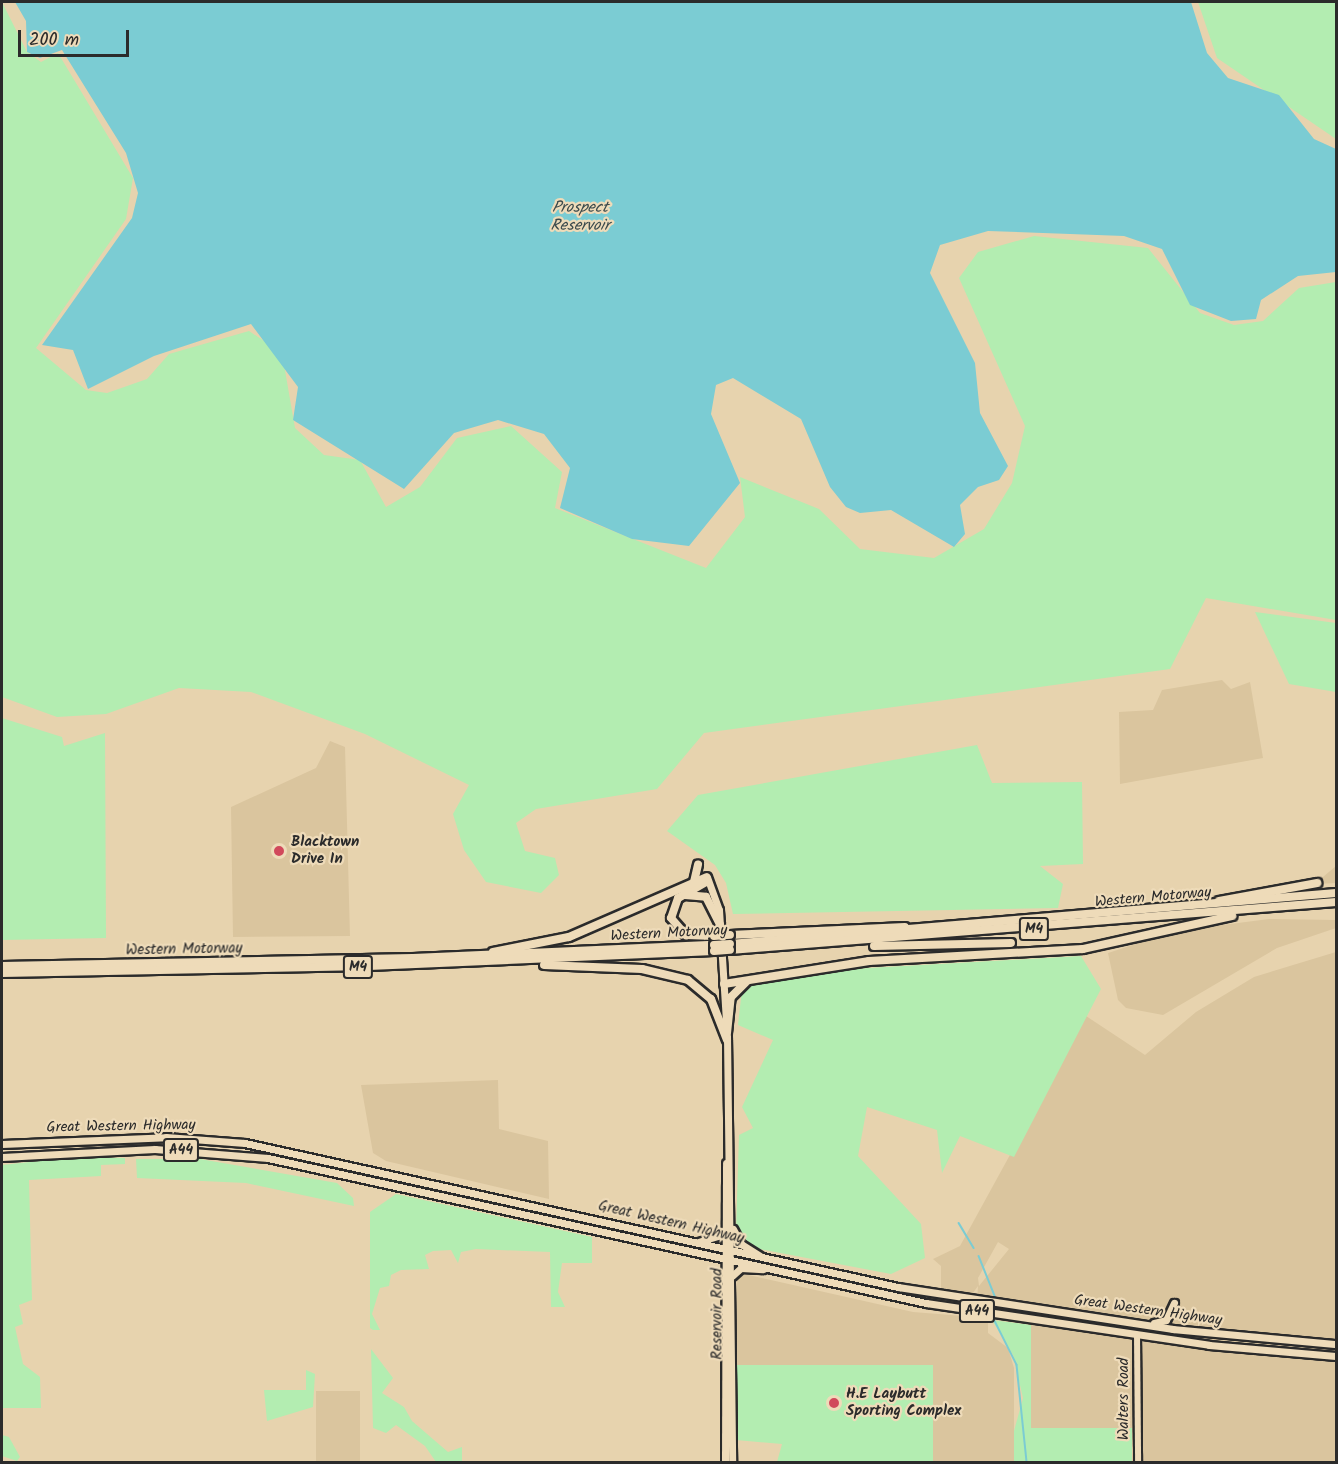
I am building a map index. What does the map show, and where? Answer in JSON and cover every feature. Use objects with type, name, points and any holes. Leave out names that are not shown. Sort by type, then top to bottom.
[{"type":"highway","points":[[692,883],[698,864]]},
{"type":"highway","points":[[477,956],[559,940],[692,883],[709,878]]},
{"type":"highway","points":[[676,900],[709,878]]},
{"type":"highway","points":[[1195,907],[1317,883]]},
{"type":"highway","points":[[676,900],[691,893],[703,896],[720,925]]},
{"type":"highway","name":"Western Motorway","points":[[2,966],[477,956],[714,944],[970,927],[1336,893]]},
{"type":"highway","name":"M4","points":[[676,900],[671,918],[677,930],[714,944],[730,943]]},
{"type":"highway","name":"Western Motorway","points":[[730,943],[793,946],[1336,902]]},
{"type":"highway","points":[[724,984],[889,959],[1083,949],[1162,927],[1290,906]]},
{"type":"highway","points":[[793,946],[1011,943]]},
{"type":"highway","name":"Western Motorway","points":[[2,973],[487,962],[714,944]]},
{"type":"highway","points":[[487,962],[628,967],[677,976],[708,994],[727,1040]]},
{"type":"highway","points":[[727,1040],[731,997],[754,978]]},
{"type":"main road","name":"Reservoir Road","points":[[709,878],[720,925],[727,1040],[730,1224],[725,1462]]},
{"type":"main road","name":"Reservoir Road","points":[[728,1130],[724,1234],[728,1250]]},
{"type":"main road","name":"Great Western Highway","points":[[2,1144],[166,1137],[245,1143],[898,1287],[1074,1314],[1336,1344]]},
{"type":"main road","name":"Great Western Highway","points":[[2,1156],[155,1149],[268,1158],[926,1303],[1137,1335],[1336,1356]]},
{"type":"main road","points":[[730,1224],[741,1244],[762,1257]]},
{"type":"main road","points":[[695,1242],[724,1234]]},
{"type":"main road","name":"Reservoir Road","points":[[728,1260],[732,1276],[732,1462]]},
{"type":"main road","points":[[732,1276],[741,1268],[777,1270]]},
{"type":"main road","points":[[1074,1314],[1158,1323],[1174,1303]]},
{"type":"main road","name":"Walters Road","points":[[1137,1335],[1138,1462]]},
{"type":"shaded area","points":[[1222,680],[1231,689],[1250,682],[1263,758],[1120,784],[1119,712],[1153,710],[1162,690]]},
{"type":"shaded area","name":"Blacktown Drive In","points":[[330,741],[345,747],[350,936],[233,937],[231,807],[316,768]]},
{"type":"shaded area","points":[[1336,866],[1336,883],[1317,884],[1317,882]]},
{"type":"shaded area","points":[[1269,919],[1336,920],[1336,928],[1277,948],[1163,1015],[1126,1008],[1118,1000],[1108,953],[1176,931]]},
{"type":"shaded area","points":[[1336,952],[1336,1462],[1132,1462],[1132,1428],[1031,1429],[1030,1325],[988,1319],[988,1333],[1008,1348],[1014,1368],[1014,1462],[933,1462],[933,1365],[735,1365],[737,1280],[744,1274],[913,1312],[976,1317],[978,1286],[973,1293],[941,1288],[941,1266],[933,1259],[960,1246],[1086,1016],[1145,1055],[1196,1012],[1254,977]],"holes":[[[998,1242],[1009,1249],[979,1286],[978,1278]]]},
{"type":"shaded area","points":[[498,1080],[499,1129],[548,1141],[549,1199],[386,1161],[373,1153],[361,1085]]},
{"type":"shaded area","points":[[316,1391],[360,1391],[360,1462],[316,1462]]},
{"type":"green space","points":[[2,2],[27,52],[41,62],[58,53],[133,178],[126,219],[36,348],[86,390],[107,393],[147,379],[169,354],[249,331],[282,353],[295,428],[324,455],[360,460],[386,507],[420,487],[457,438],[511,426],[562,472],[555,508],[706,568],[745,517],[740,477],[819,509],[860,549],[934,558],[984,529],[1012,483],[1025,426],[959,278],[978,252],[1034,236],[1148,248],[1200,313],[1234,325],[1263,321],[1299,288],[1336,282],[1336,620],[1206,598],[1170,669],[704,733],[657,789],[536,809],[516,823],[525,851],[555,858],[559,875],[541,893],[486,882],[464,850],[453,814],[469,785],[365,734],[251,692],[179,688],[106,714],[57,717],[2,697]]},
{"type":"green space","points":[[1198,2],[1336,2],[1336,139],[1217,58]]},
{"type":"green space","points":[[1255,612],[1336,623],[1336,692],[1289,684]]},
{"type":"green space","points":[[2,718],[62,737],[64,746],[105,733],[106,938],[2,940]]},
{"type":"green space","points":[[977,745],[992,783],[1082,782],[1083,864],[1040,866],[1063,884],[1058,908],[733,914],[726,883],[715,865],[667,831],[698,795]]},
{"type":"green space","points":[[1081,956],[1101,989],[1014,1157],[960,1136],[942,1173],[937,1130],[867,1107],[858,1156],[921,1224],[925,1258],[891,1274],[754,1248],[736,1230],[739,1135],[753,1128],[742,1107],[773,1040],[738,1025],[742,989],[761,980],[833,970]]},
{"type":"green space","points":[[75,1157],[125,1158],[125,1164],[101,1165],[101,1176],[29,1180],[32,1300],[19,1305],[23,1324],[15,1327],[23,1364],[40,1377],[41,1408],[2,1408],[2,1165]]},
{"type":"green space","points":[[136,1159],[200,1159],[337,1183],[353,1198],[354,1206],[246,1183],[137,1178]]},
{"type":"green space","points":[[396,1194],[592,1237],[592,1263],[562,1263],[558,1292],[565,1307],[551,1307],[550,1252],[476,1249],[461,1252],[458,1263],[451,1250],[433,1251],[425,1255],[429,1269],[401,1270],[391,1275],[389,1286],[380,1288],[372,1314],[380,1330],[373,1330],[370,1328],[370,1212]]},
{"type":"green space","points":[[992,1320],[1031,1325],[1031,1428],[1132,1428],[1132,1462],[1014,1462],[1014,1431],[1023,1398],[1013,1355]]},
{"type":"green space","points":[[371,1349],[393,1378],[382,1393],[404,1407],[412,1421],[448,1452],[462,1447],[462,1462],[436,1462],[425,1446],[396,1425],[386,1433],[373,1428]]},
{"type":"green space","name":"H.E Laybutt Sporting Complex","points":[[735,1365],[933,1365],[933,1462],[777,1462],[782,1444],[736,1440]]},
{"type":"green space","points":[[306,1370],[315,1374],[313,1407],[267,1421],[264,1390],[306,1390]]},
{"type":"green space","points":[[2,1435],[9,1437],[20,1457],[17,1461],[2,1456]]},
{"type":"water","name":"Prospect Reservoir","points":[[15,2],[1191,2],[1207,53],[1228,78],[1279,95],[1314,139],[1336,149],[1336,272],[1298,276],[1261,300],[1256,319],[1231,321],[1190,305],[1162,249],[1124,236],[988,231],[940,245],[930,273],[975,363],[980,413],[1008,466],[999,480],[978,487],[960,505],[965,534],[954,547],[891,510],[860,513],[846,507],[830,487],[801,419],[733,378],[716,385],[711,414],[740,483],[689,546],[632,539],[560,508],[570,468],[544,434],[498,420],[454,433],[404,489],[293,420],[298,387],[251,324],[154,356],[88,389],[73,350],[42,345],[132,218],[138,193],[126,153],[62,50],[40,58],[27,52],[26,21]]},
{"type":"waterway","points":[[959,1223],[974,1248]]},
{"type":"waterway","points":[[979,1256],[995,1296]]},
{"type":"waterway","points":[[994,1319],[1017,1365],[1027,1462]]},
{"type":"place","name":"Blacktown Drive In","points":[[279,851]]},
{"type":"place","name":"H.E Laybutt Sporting Complex","points":[[834,1403]]}]
